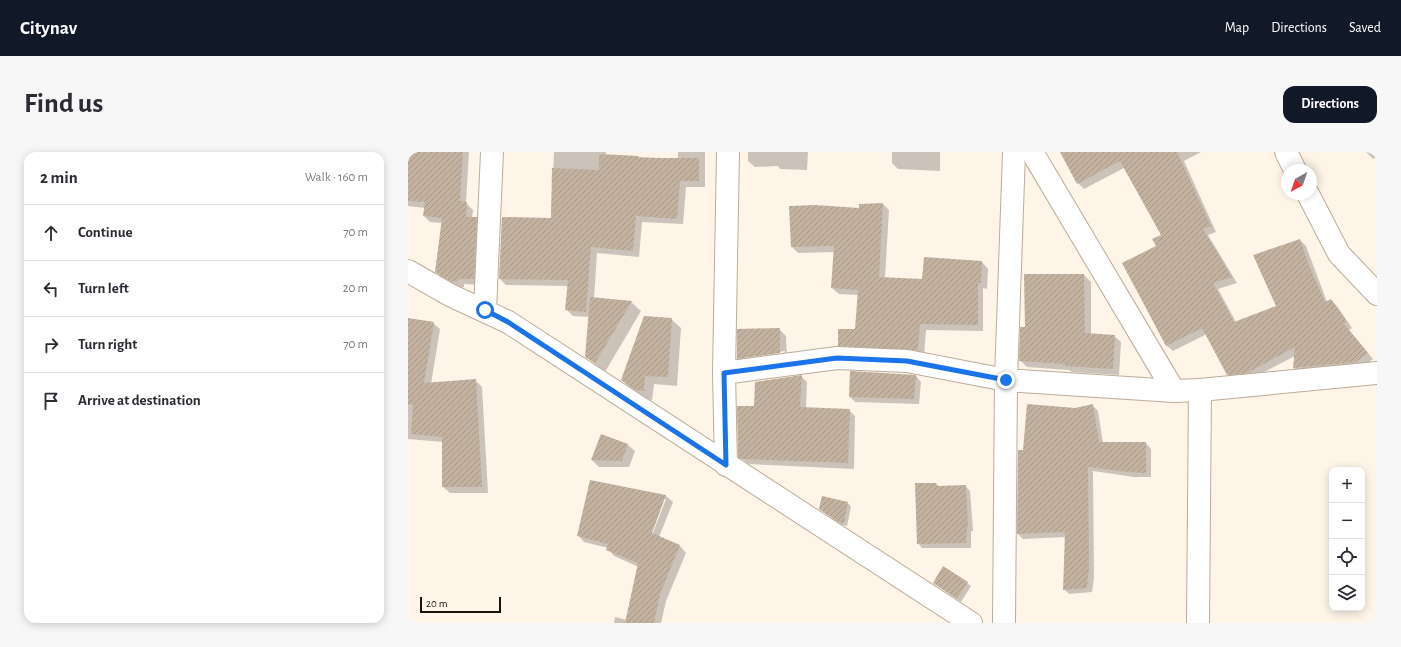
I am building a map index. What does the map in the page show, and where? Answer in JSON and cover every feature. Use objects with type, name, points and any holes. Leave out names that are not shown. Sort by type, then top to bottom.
[{"type":"street","points":[[485,310],[492,152]]},
{"type":"street","points":[[726,465],[724,373],[728,152]]},
{"type":"street","points":[[1004,623],[1006,380],[1014,152]]},
{"type":"street","points":[[1032,152],[1174,391]]},
{"type":"street","points":[[1286,152],[1293,164]]},
{"type":"street","points":[[1311,200],[1339,254],[1377,294]]},
{"type":"street","points":[[408,271],[450,295],[508,322],[971,623]]},
{"type":"street","points":[[724,373],[837,358],[907,361],[1006,380],[1174,391],[1200,390],[1377,373]]},
{"type":"street","points":[[1198,623],[1200,390]]},
{"type":"building","points":[[408,152],[463,152],[460,201],[467,202],[466,217],[477,217],[474,279],[458,279],[458,282],[450,281],[435,272],[442,218],[423,216],[425,202],[408,201]]},
{"type":"building","points":[[1060,152],[1177,152],[1211,226],[1203,229],[1232,277],[1213,283],[1234,322],[1276,306],[1253,255],[1300,239],[1309,265],[1325,302],[1331,299],[1347,322],[1344,324],[1368,353],[1356,362],[1293,368],[1295,347],[1247,373],[1227,375],[1202,328],[1166,346],[1122,263],[1156,246],[1152,239],[1161,235],[1120,161],[1077,184]]},
{"type":"building","points":[[599,154],[638,156],[638,158],[699,158],[699,181],[680,181],[677,219],[636,216],[633,251],[591,247],[586,312],[565,310],[568,280],[499,279],[502,217],[551,218],[552,168],[599,170]]},
{"type":"building","points":[[883,203],[879,277],[922,279],[924,257],[982,261],[981,283],[978,283],[978,325],[920,324],[918,350],[838,346],[838,329],[855,329],[858,290],[831,288],[834,246],[791,247],[789,206],[815,205],[859,208],[859,204]]},
{"type":"building","points":[[1024,274],[1084,274],[1085,333],[1115,335],[1113,369],[1019,361],[1020,327],[1025,327]]},
{"type":"building","points":[[590,297],[632,301],[595,363],[585,357]]},
{"type":"building","points":[[644,316],[672,318],[668,377],[645,376],[644,391],[636,390],[621,380]]},
{"type":"building","points":[[408,318],[434,322],[424,383],[476,379],[482,487],[442,487],[442,437],[411,434],[413,405],[408,404]]},
{"type":"building","points":[[780,328],[780,353],[737,359],[737,329]]},
{"type":"building","points":[[850,371],[916,375],[914,399],[849,397]]},
{"type":"building","points":[[802,375],[800,407],[850,409],[848,463],[741,459],[738,457],[737,406],[754,406],[755,382]]},
{"type":"building","points":[[1027,404],[1075,408],[1093,404],[1099,442],[1146,442],[1146,473],[1088,467],[1089,574],[1087,588],[1063,590],[1065,532],[1017,534],[1018,450],[1023,450]]},
{"type":"building","points":[[601,434],[628,444],[622,461],[591,460]]},
{"type":"building","points":[[590,480],[666,495],[652,533],[680,545],[660,594],[654,623],[625,623],[638,563],[606,550],[608,544],[577,536]]},
{"type":"building","points":[[915,483],[936,483],[937,486],[966,485],[968,527],[966,543],[917,544]]},
{"type":"building","points":[[822,496],[848,502],[844,523],[838,522],[819,509]]},
{"type":"building","points":[[943,566],[968,582],[957,599],[933,583]]},
{"type":"route","points":[[485,310],[508,322],[726,465],[724,373],[837,358],[907,361],[1006,380]]}]
